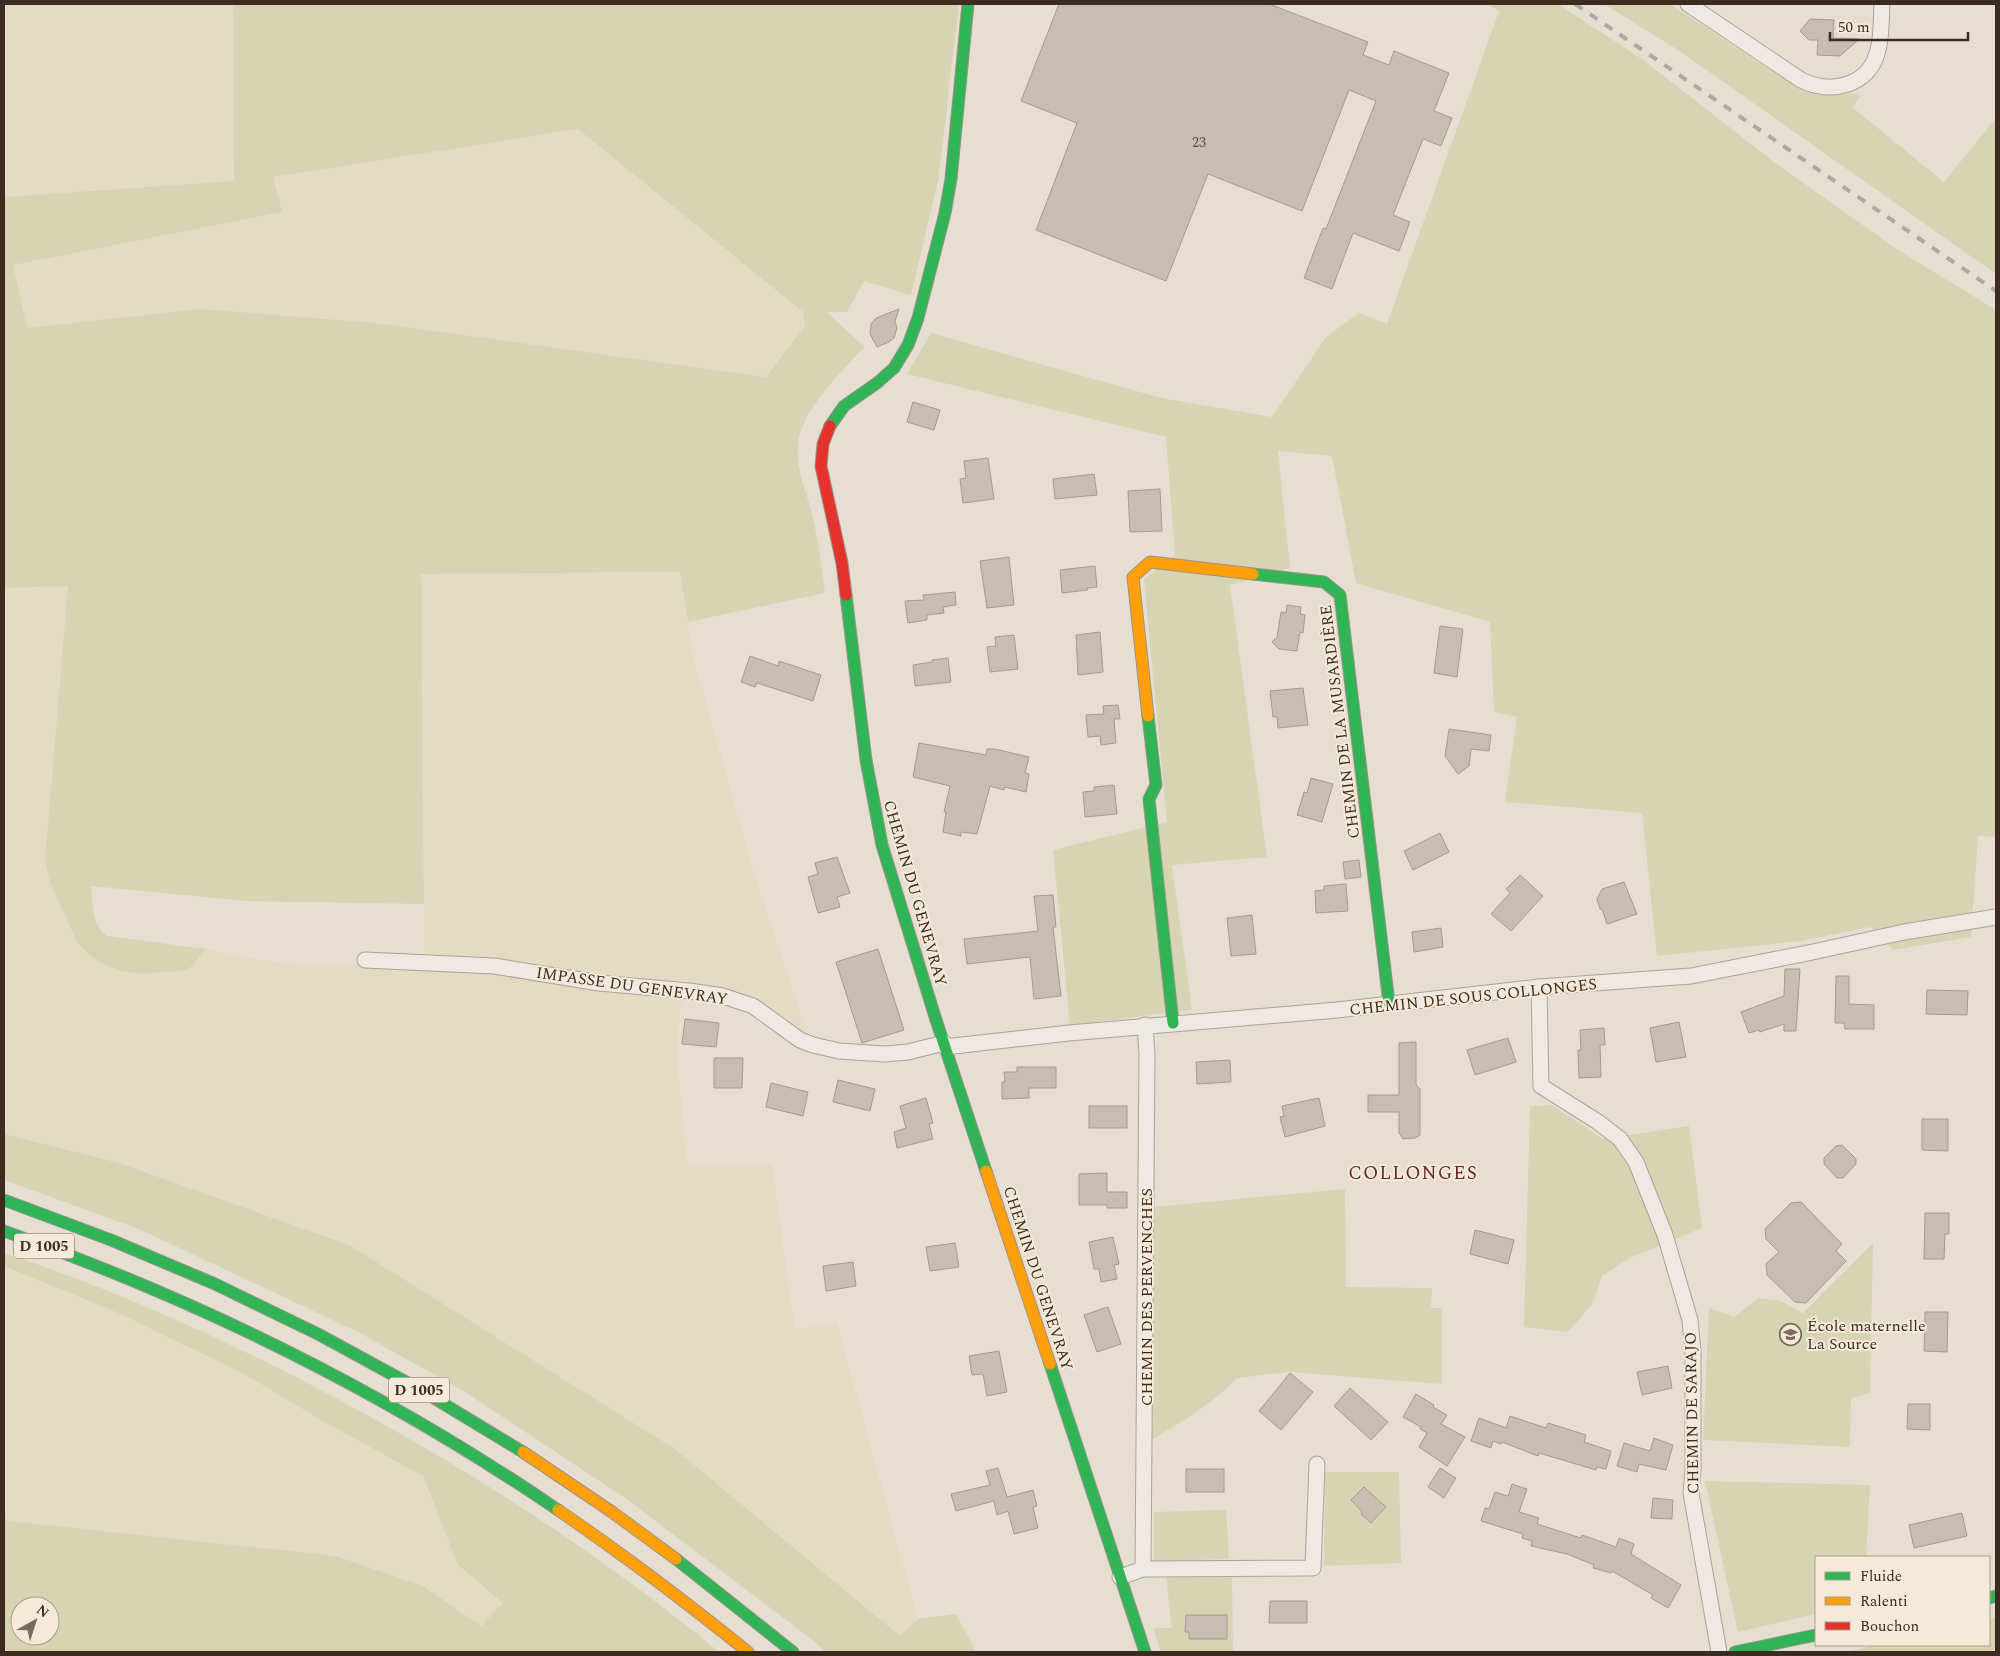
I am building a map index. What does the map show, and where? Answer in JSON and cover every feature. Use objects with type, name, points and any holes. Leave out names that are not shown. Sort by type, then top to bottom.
[{"type":"main road","name":"CHEMIN DU GENEVRAY","points":[[968,4],[953,164],[948,195],[918,318],[908,345],[894,368],[887,376],[837,414],[826,433],[821,454],[822,471],[843,570],[860,721],[872,798],[882,845],[895,892],[1145,1652]]},
{"type":"main road","name":"CHEMIN DE LA MUSARDIÈRE","points":[[1173,1023],[1149,799],[1156,785],[1133,577],[1150,562],[1324,582],[1340,595],[1389,1003]]},
{"type":"main road","name":"D 1005","points":[[4,1200],[186,1272],[287,1319],[453,1409],[594,1500],[746,1613],[793,1652]]},
{"type":"main road","name":"D 1005","points":[[4,1231],[84,1261],[268,1342],[431,1430],[581,1526],[661,1584],[748,1652]]},
{"type":"main road","points":[[1735,1652],[1815,1635]]},
{"type":"street","points":[[1688,4],[1801,80],[1810,85],[1831,88],[1842,87],[1858,80],[1874,61],[1880,41],[1882,4]]},
{"type":"street","name":"CHEMIN DE SOUS COLLONGES","points":[[945,1045],[1145,1025],[1337,1010],[1539,987],[1692,976],[1808,954],[1904,932],[1996,917]]},
{"type":"street","name":"IMPASSE DU GENEVRAY","points":[[365,960],[494,966],[599,983],[723,996],[753,1006],[800,1040],[839,1051],[891,1054],[945,1045]]},
{"type":"street","name":"CHEMIN DE SARAJO","points":[[1539,987],[1541,1086],[1598,1122],[1620,1139],[1636,1162],[1673,1258],[1690,1320],[1693,1352],[1693,1470],[1691,1492],[1719,1652]]},
{"type":"street","name":"CHEMIN DES PERVENCHES","points":[[1143,1569],[1147,1054],[1145,1025]]},
{"type":"street","points":[[1120,1577],[1143,1569],[1313,1568],[1317,1464]]},
{"type":"shaded area","points":[[4,4],[233,4],[234,181],[4,197]]},
{"type":"shaded area","points":[[233,4],[959,4],[938,181],[911,295],[864,281],[847,312],[827,312],[864,347],[813,407],[802,428],[799,440],[798,462],[813,517],[825,593],[688,622],[680,572],[421,574],[424,904],[246,901],[91,886],[95,920],[107,936],[206,949],[190,968],[179,971],[140,974],[121,971],[103,964],[88,954],[76,940],[50,882],[45,860],[68,586],[4,588],[4,197],[234,181]],"holes":[[[578,129],[803,312],[805,326],[766,377],[376,323],[202,309],[27,328],[13,265],[282,212],[273,177]]]},
{"type":"shaded area","points":[[1487,4],[1558,4],[1642,59],[1774,162],[1898,250],[1996,310],[1996,837],[1978,836],[1971,937],[1893,950],[1871,927],[1801,941],[1657,956],[1642,813],[1505,802],[1517,717],[1494,712],[1490,622],[1356,583],[1332,456],[1278,451],[1290,568],[1230,585],[1267,857],[1172,865],[1192,1010],[1070,1025],[1053,850],[1167,822],[1144,579],[1175,555],[1166,437],[907,374],[931,333],[1161,398],[1272,417],[1326,337],[1359,313],[1387,324],[1499,11]]},
{"type":"shaded area","points":[[1604,4],[1670,4],[1793,85],[1823,94],[1854,93],[1861,96],[1852,107],[1944,182],[1996,118],[1996,274],[1678,50]]},
{"type":"shaded area","points":[[578,129],[803,312],[805,326],[766,377],[376,323],[202,309],[27,329],[12,265],[282,212],[273,177]]},
{"type":"shaded area","points":[[680,572],[693,656],[754,873],[809,1038],[764,1020],[735,1005],[681,997],[677,1053],[687,1165],[772,1165],[795,1329],[837,1323],[918,1619],[900,1636],[675,1449],[119,1163],[4,1134],[4,588],[68,585],[45,860],[50,882],[76,940],[88,954],[103,964],[121,971],[140,974],[190,968],[206,949],[261,960],[296,964],[425,967],[421,574]]},
{"type":"shaded area","points":[[1552,1105],[1603,1139],[1689,1126],[1702,1228],[1630,1258],[1602,1276],[1593,1303],[1568,1332],[1524,1327],[1530,1106]]},
{"type":"shaded area","points":[[4,1134],[119,1163],[349,1245],[675,1449],[900,1636],[918,1619],[956,1614],[976,1652],[826,1652],[625,1498],[462,1390],[360,1333],[139,1229],[4,1180]]},
{"type":"shaded area","points":[[1345,1189],[1346,1287],[1432,1288],[1431,1308],[1442,1308],[1442,1384],[1290,1372],[1237,1378],[1218,1396],[1194,1414],[1153,1439],[1153,1207]]},
{"type":"shaded area","points":[[1873,1243],[1870,1393],[1851,1398],[1850,1447],[1703,1440],[1709,1308],[1734,1317],[1759,1298],[1781,1301],[1803,1313]]},
{"type":"shaded area","points":[[4,1253],[73,1277],[208,1334],[333,1396],[391,1428],[505,1497],[560,1533],[615,1571],[719,1652],[4,1652],[4,1516],[8,1521],[336,1556],[423,1586],[481,1626],[503,1603],[458,1565],[423,1476],[324,1422],[244,1374],[116,1312],[4,1266]]},
{"type":"shaded area","points":[[4,1266],[116,1312],[244,1374],[324,1422],[423,1476],[458,1565],[503,1603],[481,1626],[423,1586],[8,1521],[4,1516]]},
{"type":"shaded area","points":[[1325,1472],[1399,1472],[1401,1563],[1324,1566]]},
{"type":"shaded area","points":[[1705,1481],[1870,1485],[1866,1556],[1815,1556],[1815,1614],[1738,1632]]},
{"type":"shaded area","points":[[1226,1510],[1229,1559],[1154,1561],[1154,1512]]},
{"type":"shaded area","points":[[1166,1577],[1232,1577],[1233,1652],[1161,1652],[1153,1628],[1172,1628]]},
{"type":"shaded area","points":[[1996,1617],[1996,1652],[1847,1652],[1871,1646],[1990,1646],[1990,1619]]},
{"type":"building","points":[[1059,4],[1269,4],[1368,42],[1363,55],[1389,65],[1394,51],[1449,73],[1434,111],[1452,118],[1441,146],[1423,139],[1393,215],[1410,222],[1399,251],[1353,233],[1332,289],[1304,278],[1323,228],[1326,229],[1376,101],[1349,90],[1302,211],[1208,174],[1166,281],[1036,230],[1077,123],[1021,101]]},
{"type":"building","points":[[1810,19],[1834,20],[1833,38],[1859,39],[1840,56],[1817,55],[1818,40],[1809,40],[1800,31]]},
{"type":"building","points":[[899,309],[895,321],[897,328],[894,338],[877,347],[870,334],[871,324],[876,318]]},
{"type":"building","points":[[913,402],[940,410],[934,430],[907,422]]},
{"type":"building","points":[[988,458],[994,499],[963,503],[960,479],[966,478],[964,461]]},
{"type":"building","points":[[1094,474],[1097,495],[1055,499],[1053,479]]},
{"type":"building","points":[[1160,489],[1162,531],[1130,532],[1128,491]]},
{"type":"building","points":[[1009,557],[1014,605],[987,608],[980,561]]},
{"type":"building","points":[[1095,566],[1097,587],[1062,593],[1060,570]]},
{"type":"building","points":[[955,592],[956,605],[943,607],[944,613],[927,615],[927,620],[908,623],[905,601],[924,600],[923,595]]},
{"type":"building","points":[[1287,605],[1301,607],[1300,614],[1305,615],[1303,633],[1300,632],[1297,651],[1279,649],[1272,642],[1277,637],[1281,612],[1286,613]]},
{"type":"building","points":[[1440,626],[1463,629],[1457,677],[1434,673]]},
{"type":"building","points":[[1100,632],[1103,672],[1078,675],[1076,635]]},
{"type":"building","points":[[1014,635],[1018,669],[990,672],[987,647],[996,646],[995,637]]},
{"type":"building","points":[[750,656],[778,666],[779,661],[821,675],[813,701],[757,683],[755,687],[741,682]]},
{"type":"building","points":[[948,658],[951,682],[915,686],[913,665]]},
{"type":"building","points":[[1303,688],[1308,725],[1278,728],[1277,717],[1273,717],[1270,691]]},
{"type":"building","points":[[1118,705],[1120,719],[1114,719],[1116,743],[1101,745],[1100,736],[1088,737],[1086,715],[1104,714],[1103,706]]},
{"type":"building","points":[[1449,729],[1491,735],[1489,751],[1471,749],[1469,766],[1458,774],[1445,756]]},
{"type":"building","points":[[919,743],[986,755],[987,749],[995,749],[1029,757],[1025,773],[1029,774],[1026,792],[1005,787],[1004,790],[990,786],[977,834],[961,832],[961,836],[943,832],[946,812],[944,812],[950,786],[913,777]]},
{"type":"building","points":[[1311,778],[1333,784],[1322,822],[1297,815],[1304,792],[1307,793]]},
{"type":"building","points":[[1114,785],[1117,814],[1085,817],[1083,792],[1094,791],[1094,787]]},
{"type":"building","points":[[1440,833],[1449,852],[1413,870],[1404,851]]},
{"type":"building","points":[[837,857],[850,893],[837,897],[840,907],[818,913],[808,877],[818,874],[815,863]]},
{"type":"building","points":[[1359,860],[1361,877],[1345,879],[1343,862]]},
{"type":"building","points":[[1520,875],[1543,896],[1511,931],[1491,914],[1510,893],[1506,889]]},
{"type":"building","points":[[1624,882],[1637,914],[1607,924],[1597,899],[1602,889]]},
{"type":"building","points":[[1346,884],[1348,911],[1316,913],[1315,891],[1324,890],[1324,886]]},
{"type":"building","points":[[1053,895],[1056,927],[1053,927],[1061,996],[1034,999],[1030,957],[967,964],[964,939],[1038,931],[1034,896]]},
{"type":"building","points":[[1252,915],[1256,954],[1231,956],[1227,918]]},
{"type":"building","points":[[1441,928],[1443,947],[1414,952],[1412,932]]},
{"type":"building","points":[[878,949],[904,1030],[862,1043],[836,962]]},
{"type":"building","points":[[1785,969],[1800,969],[1796,1031],[1784,1031],[1784,1024],[1760,1032],[1759,1030],[1749,1033],[1741,1012],[1784,996]]},
{"type":"building","points":[[1836,976],[1849,976],[1849,1004],[1874,1005],[1874,1029],[1845,1029],[1844,1023],[1835,1023]]},
{"type":"building","points":[[1927,990],[1968,991],[1967,1015],[1926,1014]]},
{"type":"building","points":[[685,1019],[719,1023],[716,1047],[682,1044]]},
{"type":"building","points":[[1679,1022],[1686,1057],[1656,1062],[1650,1028]]},
{"type":"building","points":[[1604,1028],[1605,1045],[1600,1045],[1601,1077],[1579,1078],[1578,1050],[1581,1050],[1580,1030]]},
{"type":"building","points":[[1508,1038],[1516,1062],[1475,1075],[1467,1050]]},
{"type":"building","points":[[1416,1042],[1416,1085],[1420,1089],[1420,1135],[1415,1138],[1403,1139],[1399,1133],[1399,1112],[1368,1112],[1368,1095],[1399,1095],[1399,1043]]},
{"type":"building","points":[[714,1058],[743,1058],[742,1088],[714,1088]]},
{"type":"building","points":[[1230,1060],[1231,1082],[1197,1084],[1196,1062]]},
{"type":"building","points":[[1017,1067],[1056,1067],[1056,1088],[1029,1088],[1029,1098],[1002,1099],[1002,1082],[1005,1082],[1004,1072],[1017,1072]]},
{"type":"building","points":[[838,1080],[875,1089],[870,1111],[833,1102]]},
{"type":"building","points":[[771,1083],[808,1092],[803,1116],[766,1107]]},
{"type":"building","points":[[926,1098],[933,1123],[929,1124],[933,1139],[897,1148],[894,1132],[906,1128],[900,1106]]},
{"type":"building","points":[[1319,1098],[1325,1126],[1285,1137],[1280,1117],[1284,1116],[1282,1106]]},
{"type":"building","points":[[1089,1106],[1127,1106],[1127,1128],[1089,1128]]},
{"type":"building","points":[[1922,1119],[1948,1119],[1948,1151],[1922,1150]]},
{"type":"building","points":[[1842,1145],[1856,1159],[1856,1164],[1843,1178],[1837,1178],[1824,1164],[1824,1158],[1836,1146]]},
{"type":"building","points":[[1107,1173],[1107,1192],[1127,1192],[1127,1208],[1107,1208],[1107,1205],[1079,1205],[1079,1174]]},
{"type":"building","points":[[1801,1202],[1842,1244],[1836,1251],[1846,1261],[1806,1303],[1795,1302],[1767,1275],[1766,1264],[1779,1252],[1766,1239],[1765,1229],[1791,1203]]},
{"type":"building","points":[[1925,1213],[1949,1213],[1949,1234],[1945,1234],[1944,1259],[1924,1259]]},
{"type":"building","points":[[1475,1230],[1514,1240],[1508,1264],[1470,1254]]},
{"type":"building","points":[[1113,1237],[1119,1264],[1114,1265],[1117,1279],[1101,1282],[1099,1269],[1094,1269],[1089,1242]]},
{"type":"building","points":[[955,1243],[959,1267],[930,1271],[926,1247]]},
{"type":"building","points":[[853,1262],[856,1286],[826,1291],[823,1266]]},
{"type":"building","points":[[1108,1307],[1121,1344],[1097,1352],[1084,1315]]},
{"type":"building","points":[[1925,1312],[1948,1312],[1947,1352],[1924,1351]]},
{"type":"building","points":[[999,1351],[1007,1392],[987,1396],[983,1374],[972,1375],[969,1356]]},
{"type":"building","points":[[1668,1366],[1672,1388],[1642,1395],[1637,1372]]},
{"type":"building","points":[[1290,1373],[1313,1392],[1281,1430],[1259,1411]]},
{"type":"building","points":[[1350,1388],[1388,1422],[1371,1440],[1334,1406]]},
{"type":"building","points":[[1416,1394],[1447,1415],[1441,1424],[1465,1437],[1447,1466],[1419,1447],[1427,1433],[1420,1429],[1421,1427],[1403,1417]]},
{"type":"building","points":[[1908,1404],[1930,1404],[1930,1430],[1907,1429]]},
{"type":"building","points":[[1510,1416],[1546,1428],[1548,1423],[1586,1435],[1584,1442],[1611,1451],[1606,1469],[1597,1467],[1596,1470],[1539,1453],[1538,1456],[1502,1442],[1501,1444],[1493,1441],[1491,1448],[1471,1441],[1479,1418],[1506,1428]]},
{"type":"building","points":[[1654,1438],[1673,1445],[1666,1470],[1639,1464],[1637,1472],[1617,1466],[1624,1443],[1650,1451]]},
{"type":"building","points":[[998,1468],[1007,1497],[1033,1490],[1037,1506],[1033,1507],[1038,1528],[1014,1534],[1008,1511],[997,1515],[994,1501],[956,1511],[951,1494],[990,1485],[986,1471]]},
{"type":"building","points":[[1440,1468],[1456,1478],[1444,1498],[1428,1487]]},
{"type":"building","points":[[1186,1469],[1224,1469],[1224,1492],[1186,1492]]},
{"type":"building","points":[[1512,1484],[1527,1489],[1519,1512],[1539,1518],[1537,1524],[1581,1538],[1582,1535],[1616,1547],[1619,1538],[1634,1544],[1631,1554],[1681,1585],[1668,1608],[1651,1598],[1653,1595],[1612,1571],[1611,1573],[1593,1568],[1594,1565],[1567,1554],[1531,1546],[1532,1541],[1522,1538],[1523,1534],[1481,1521],[1485,1508],[1489,1509],[1495,1492],[1508,1496]]},
{"type":"building","points":[[1364,1487],[1386,1507],[1371,1523],[1361,1514],[1362,1512],[1351,1500]]},
{"type":"building","points":[[1653,1498],[1673,1500],[1672,1519],[1651,1518]]},
{"type":"building","points":[[1962,1513],[1967,1536],[1914,1548],[1909,1525]]},
{"type":"building","points":[[1270,1601],[1307,1601],[1307,1623],[1269,1623]]},
{"type":"building","points":[[1186,1615],[1227,1615],[1227,1639],[1189,1639],[1189,1632],[1185,1632]]},
{"type":"railway","points":[[1575,4],[1996,291]]},
{"type":"traffic: fast","points":[[830,426],[844,406],[877,383],[894,368],[908,345],[918,318],[945,213],[951,179],[968,4]]},
{"type":"traffic: fast","points":[[1253,574],[1324,582],[1340,595],[1389,1003]]},
{"type":"traffic: fast","points":[[846,595],[866,760],[882,845],[936,1020],[986,1171]]},
{"type":"traffic: fast","points":[[1148,716],[1156,785],[1149,799],[1173,1023]]},
{"type":"traffic: fast","points":[[4,1200],[111,1240],[215,1284],[318,1334],[419,1389],[523,1452]]},
{"type":"traffic: fast","points":[[4,1231],[148,1287],[290,1353],[427,1427],[558,1510]]},
{"type":"traffic: fast","points":[[1050,1364],[1145,1652]]},
{"type":"traffic: fast","points":[[676,1559],[793,1652]]},
{"type":"traffic: fast","points":[[1990,1598],[1996,1596]]},
{"type":"traffic: fast","points":[[1735,1652],[1815,1635]]},
{"type":"traffic: slow","points":[[1148,716],[1133,577],[1150,562],[1253,574]]},
{"type":"traffic: slow","points":[[986,1171],[1050,1364]]},
{"type":"traffic: slow","points":[[523,1452],[612,1512],[676,1559]]},
{"type":"traffic: slow","points":[[558,1510],[654,1579],[748,1652]]},
{"type":"traffic: jam","points":[[830,426],[823,444],[821,466],[842,563],[846,595]]},
{"type":"place","name":"École maternelle La Source","points":[[1791,1334]]},
{"type":"district","name":"COLLONGES","points":[[1413,1172]]}]
